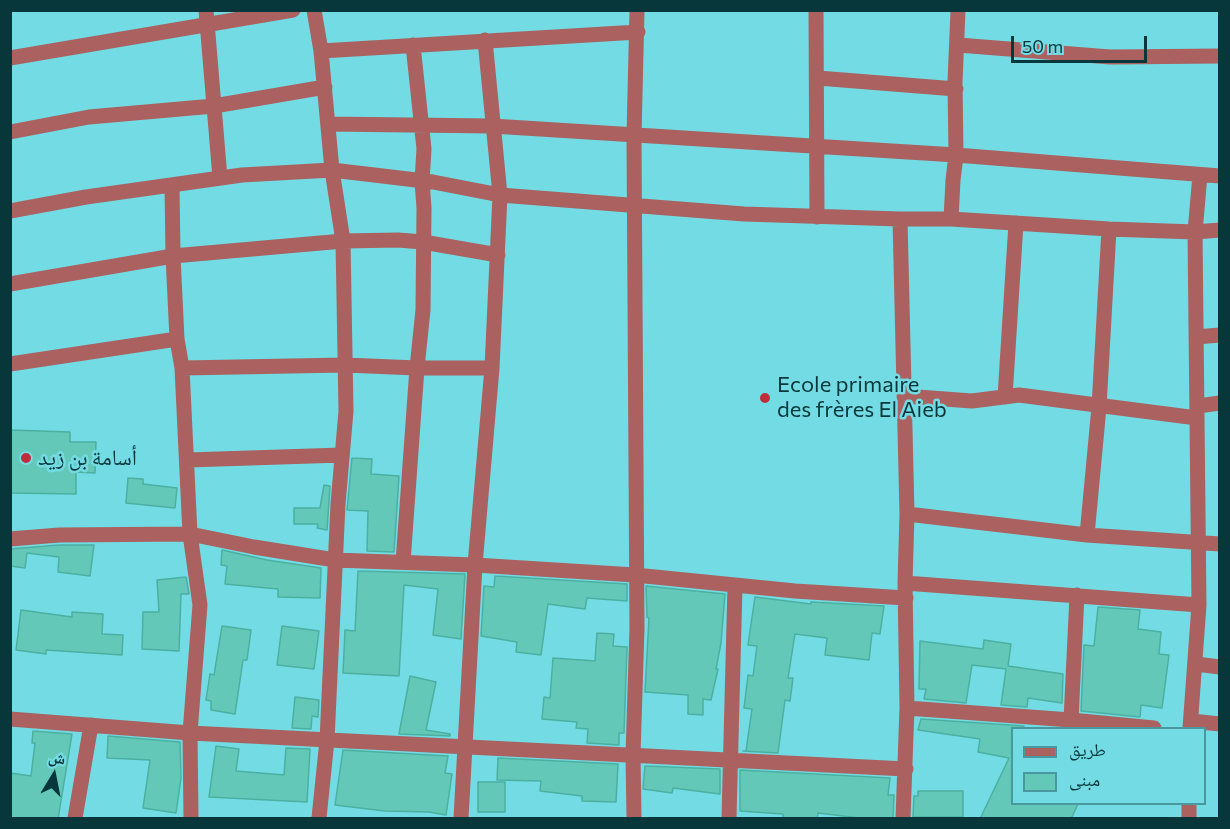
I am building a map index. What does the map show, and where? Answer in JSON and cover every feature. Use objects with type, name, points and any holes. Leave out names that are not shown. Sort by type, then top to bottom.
[{"type":"street","points":[[10,58],[206,18],[293,10]]},
{"type":"street","points":[[314,10],[321,51],[332,170],[343,241],[346,411],[335,560],[327,740],[319,819]]},
{"type":"street","points":[[634,819],[633,756],[637,628],[634,136],[638,10]]},
{"type":"street","points":[[816,10],[817,217]]},
{"type":"street","points":[[951,219],[952,180],[956,155],[958,10]]},
{"type":"street","points":[[206,18],[220,178]]},
{"type":"street","points":[[321,51],[638,32]]},
{"type":"street","points":[[461,819],[475,565],[492,368],[500,195],[485,40]]},
{"type":"street","points":[[403,562],[423,310],[422,181],[424,149],[413,45]]},
{"type":"street","points":[[958,45],[1110,57],[1220,56]]},
{"type":"street","points":[[818,78],[956,89]]},
{"type":"street","points":[[10,132],[88,117],[214,106],[325,87]]},
{"type":"street","points":[[328,124],[492,126],[956,155],[1220,176]]},
{"type":"street","points":[[10,211],[86,196],[220,178],[332,170],[422,181],[500,195],[744,214],[951,219],[1195,232],[1220,230]]},
{"type":"street","points":[[1200,175],[1195,232],[1199,605],[1191,725],[1220,724]]},
{"type":"street","points":[[172,185],[177,339],[182,368],[190,534],[200,605],[190,734],[191,819]]},
{"type":"street","points":[[900,219],[907,514],[907,708],[903,819]]},
{"type":"street","points":[[1005,397],[1016,223]]},
{"type":"street","points":[[1087,535],[1100,407],[1108,229]]},
{"type":"street","points":[[10,284],[173,256],[343,241],[423,242],[498,255]]},
{"type":"street","points":[[1196,337],[1220,335]]},
{"type":"street","points":[[10,364],[177,339]]},
{"type":"street","points":[[182,368],[345,365],[492,368]]},
{"type":"street","points":[[904,396],[972,401],[1019,395],[1100,407],[1198,412],[1220,403]]},
{"type":"street","points":[[188,460],[342,455]]},
{"type":"street","points":[[907,514],[1087,535],[1220,544]]},
{"type":"street","points":[[10,539],[59,535],[190,534],[335,560],[475,565],[635,575],[853,596],[906,590],[1077,595],[1199,605]]},
{"type":"street","points":[[729,819],[735,585]]},
{"type":"street","points":[[1071,720],[1077,595]]},
{"type":"street","points":[[1196,664],[1220,667]]},
{"type":"street","points":[[907,708],[1136,727]]},
{"type":"street","points":[[10,719],[190,734],[906,770]]},
{"type":"street","points":[[75,819],[91,725]]},
{"type":"building","points":[[10,430],[70,432],[70,442],[96,442],[95,473],[76,472],[76,494],[10,493]]},
{"type":"building","points":[[352,458],[372,459],[371,474],[399,476],[394,552],[367,551],[368,511],[347,510]]},
{"type":"building","points":[[128,478],[143,479],[143,484],[177,488],[175,508],[126,503]]},
{"type":"building","points":[[324,485],[330,486],[327,530],[317,528],[318,524],[294,524],[294,508],[320,508]]},
{"type":"building","points":[[94,545],[90,576],[58,572],[59,557],[27,553],[25,568],[10,566],[10,549]]},
{"type":"building","points":[[222,550],[321,568],[320,598],[278,597],[278,589],[225,584],[227,566],[221,565]]},
{"type":"building","points":[[358,571],[465,574],[461,639],[433,635],[438,589],[404,585],[399,676],[343,673],[345,630],[355,631]]},
{"type":"building","points":[[495,576],[627,584],[627,601],[587,598],[585,609],[548,604],[541,655],[516,652],[517,642],[481,636],[484,586],[494,587]]},
{"type":"building","points":[[186,577],[189,594],[181,594],[179,651],[142,649],[143,612],[159,612],[157,580]]},
{"type":"building","points":[[646,586],[725,594],[721,643],[716,669],[718,669],[711,700],[703,699],[703,715],[688,714],[688,695],[645,692],[649,618],[647,617]]},
{"type":"building","points":[[755,597],[811,604],[811,602],[884,606],[880,634],[872,633],[869,660],[825,655],[827,638],[795,634],[788,678],[793,678],[790,701],[785,700],[778,753],[743,751],[746,751],[752,709],[744,708],[748,675],[753,676],[757,646],[748,645]]},
{"type":"building","points":[[1098,607],[1140,610],[1138,629],[1161,632],[1159,654],[1169,655],[1162,708],[1141,705],[1140,717],[1081,711],[1084,645],[1094,646]]},
{"type":"building","points":[[21,610],[72,617],[72,612],[103,614],[102,634],[123,635],[122,655],[46,650],[46,654],[16,650]]},
{"type":"building","points":[[222,626],[251,630],[247,660],[243,660],[235,714],[211,710],[211,701],[206,700],[210,674],[214,675]]},
{"type":"building","points":[[282,626],[319,631],[314,669],[277,665]]},
{"type":"building","points":[[597,633],[614,634],[613,646],[627,647],[624,733],[619,733],[619,745],[587,743],[588,729],[576,728],[577,722],[542,719],[544,697],[550,698],[553,658],[595,661]]},
{"type":"building","points":[[984,640],[1011,644],[1008,666],[1063,674],[1062,703],[1028,698],[1027,707],[1001,705],[1006,669],[972,665],[966,703],[924,699],[926,689],[919,689],[920,641],[983,649]]},
{"type":"building","points":[[410,676],[436,682],[426,730],[450,734],[450,736],[399,734]]},
{"type":"building","points":[[295,697],[319,700],[318,717],[312,716],[311,729],[292,728]]},
{"type":"building","points":[[921,719],[1024,726],[1011,727],[1011,805],[1078,805],[1071,819],[980,819],[1009,758],[978,752],[980,739],[918,730]]},
{"type":"building","points":[[33,731],[72,734],[58,819],[10,819],[10,773],[31,776],[35,743],[32,743]]},
{"type":"building","points":[[108,736],[180,742],[181,778],[176,813],[143,808],[150,760],[107,758]]},
{"type":"building","points":[[216,746],[239,749],[236,771],[284,775],[286,748],[310,749],[307,802],[209,797]]},
{"type":"building","points":[[343,750],[448,756],[445,773],[452,774],[446,815],[335,805]]},
{"type":"building","points":[[498,758],[618,764],[616,802],[582,801],[582,796],[540,791],[541,781],[497,780]]},
{"type":"building","points":[[645,766],[720,769],[720,794],[673,788],[672,793],[643,789]]},
{"type":"building","points":[[740,770],[890,778],[888,795],[894,795],[893,819],[868,819],[818,813],[817,819],[783,819],[783,814],[740,811]]},
{"type":"building","points":[[478,782],[505,782],[505,812],[478,812]]},
{"type":"building","points":[[918,791],[963,791],[963,817],[913,817],[914,796],[918,796]]},
{"type":"place","name":"Ecole primaire des frères El Aieb","points":[[765,398]]},
{"type":"place","name":"أسامة بن زيد","points":[[26,458]]}]
